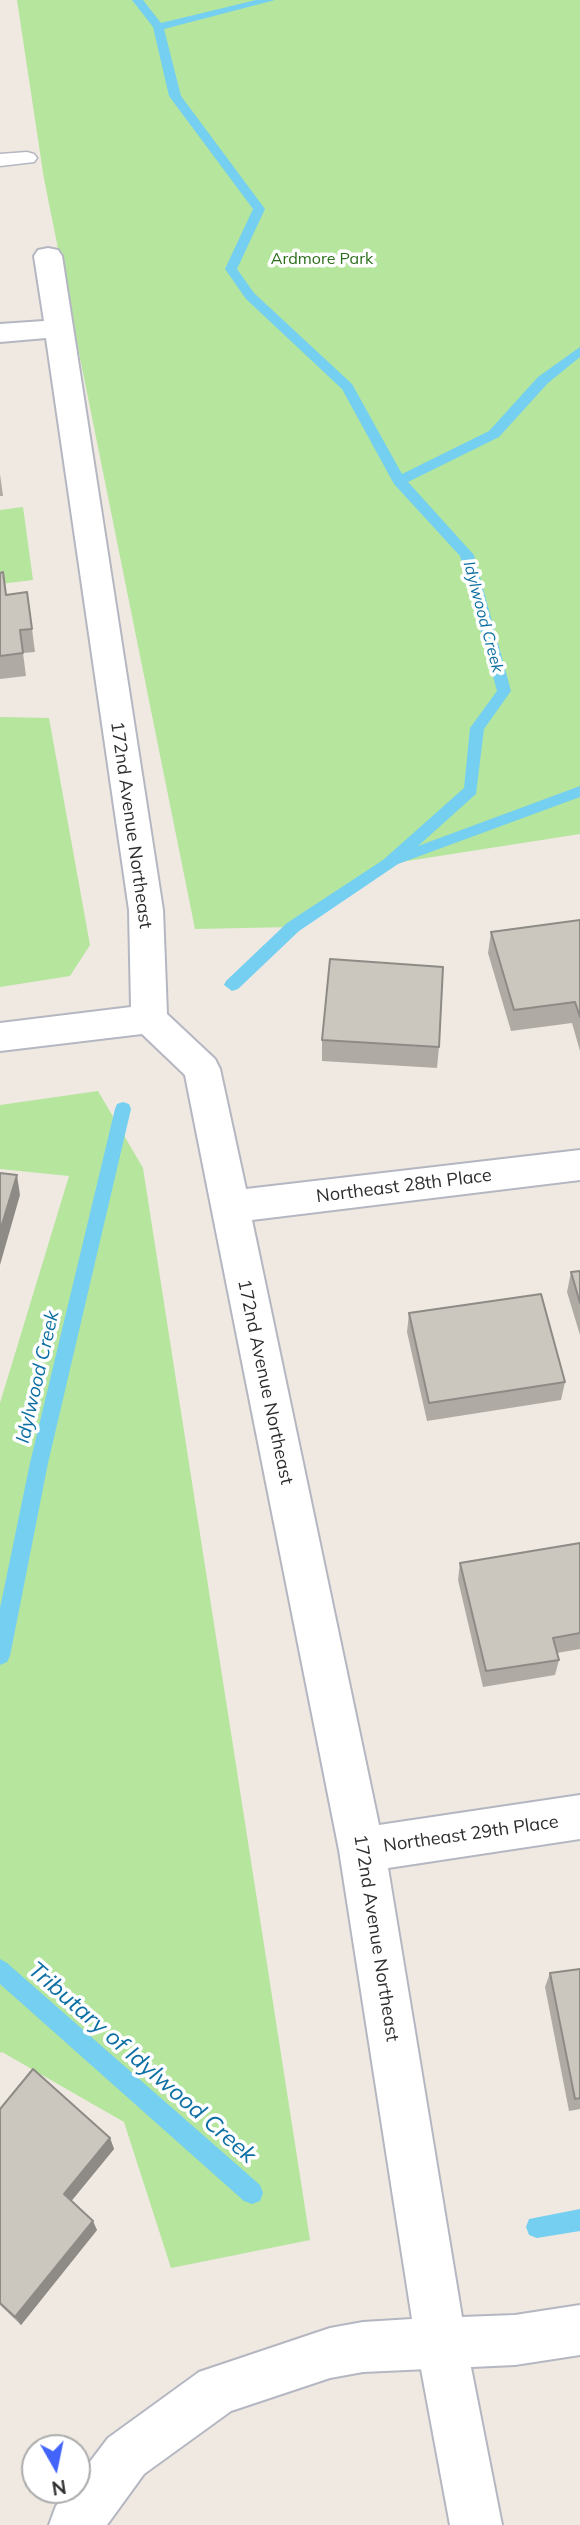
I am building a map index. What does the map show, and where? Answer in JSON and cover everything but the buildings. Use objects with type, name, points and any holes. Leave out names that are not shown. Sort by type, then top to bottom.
[{"type":"street","name":"172nd Avenue Northeast","points":[[48,256],[146,910],[149,1019],[202,1069],[362,1850],[441,2342],[476,2525]]},
{"type":"street","points":[[0,333],[58,329]]},
{"type":"street","points":[[0,1037],[149,1019]]},
{"type":"street","name":"Northeast 28th Place","points":[[229,1207],[580,1166]]},
{"type":"street","name":"Northeast 29th Place","points":[[362,1850],[580,1818]]},
{"type":"street","points":[[75,2525],[126,2456],[217,2390],[330,2353],[363,2347],[514,2340],[580,2330]]},
{"type":"lane","points":[[0,160],[27,158]]},
{"type":"green space","name":"Ardmore Park","points":[[17,0],[580,0],[580,834],[388,864],[293,927],[195,929],[44,179]]},
{"type":"green space","points":[[23,507],[33,580],[0,584],[0,510]]},
{"type":"green space","points":[[0,717],[49,718],[90,945],[70,976],[0,987]]},
{"type":"green space","points":[[98,1091],[143,1168],[310,2240],[171,2268],[124,2122],[0,2053],[0,1403],[69,1176],[0,1169],[0,1105]]},
{"type":"waterway","points":[[137,0],[158,27]]},
{"type":"waterway","name":"Idylwood Creek","points":[[158,27],[270,0]]},
{"type":"waterway","name":"Idylwood Creek","points":[[158,27],[175,96],[259,209],[231,269],[250,296],[347,387],[399,481]]},
{"type":"waterway","points":[[399,481],[494,434],[543,380],[580,351]]},
{"type":"waterway","name":"Idylwood Creek","points":[[232,985],[293,927],[388,864],[471,790],[477,728],[504,691],[467,555],[399,481]]},
{"type":"waterway","points":[[400,859],[580,791]]},
{"type":"waterway","name":"Idylwood Creek","points":[[0,1656],[39,1463],[123,1109]]},
{"type":"waterway","name":"Tributary of Idylwood Creek","points":[[0,1970],[252,2193]]},
{"type":"waterway","name":"Tributary of Idylwood Creek","points":[[537,2227],[580,2220]]}]
